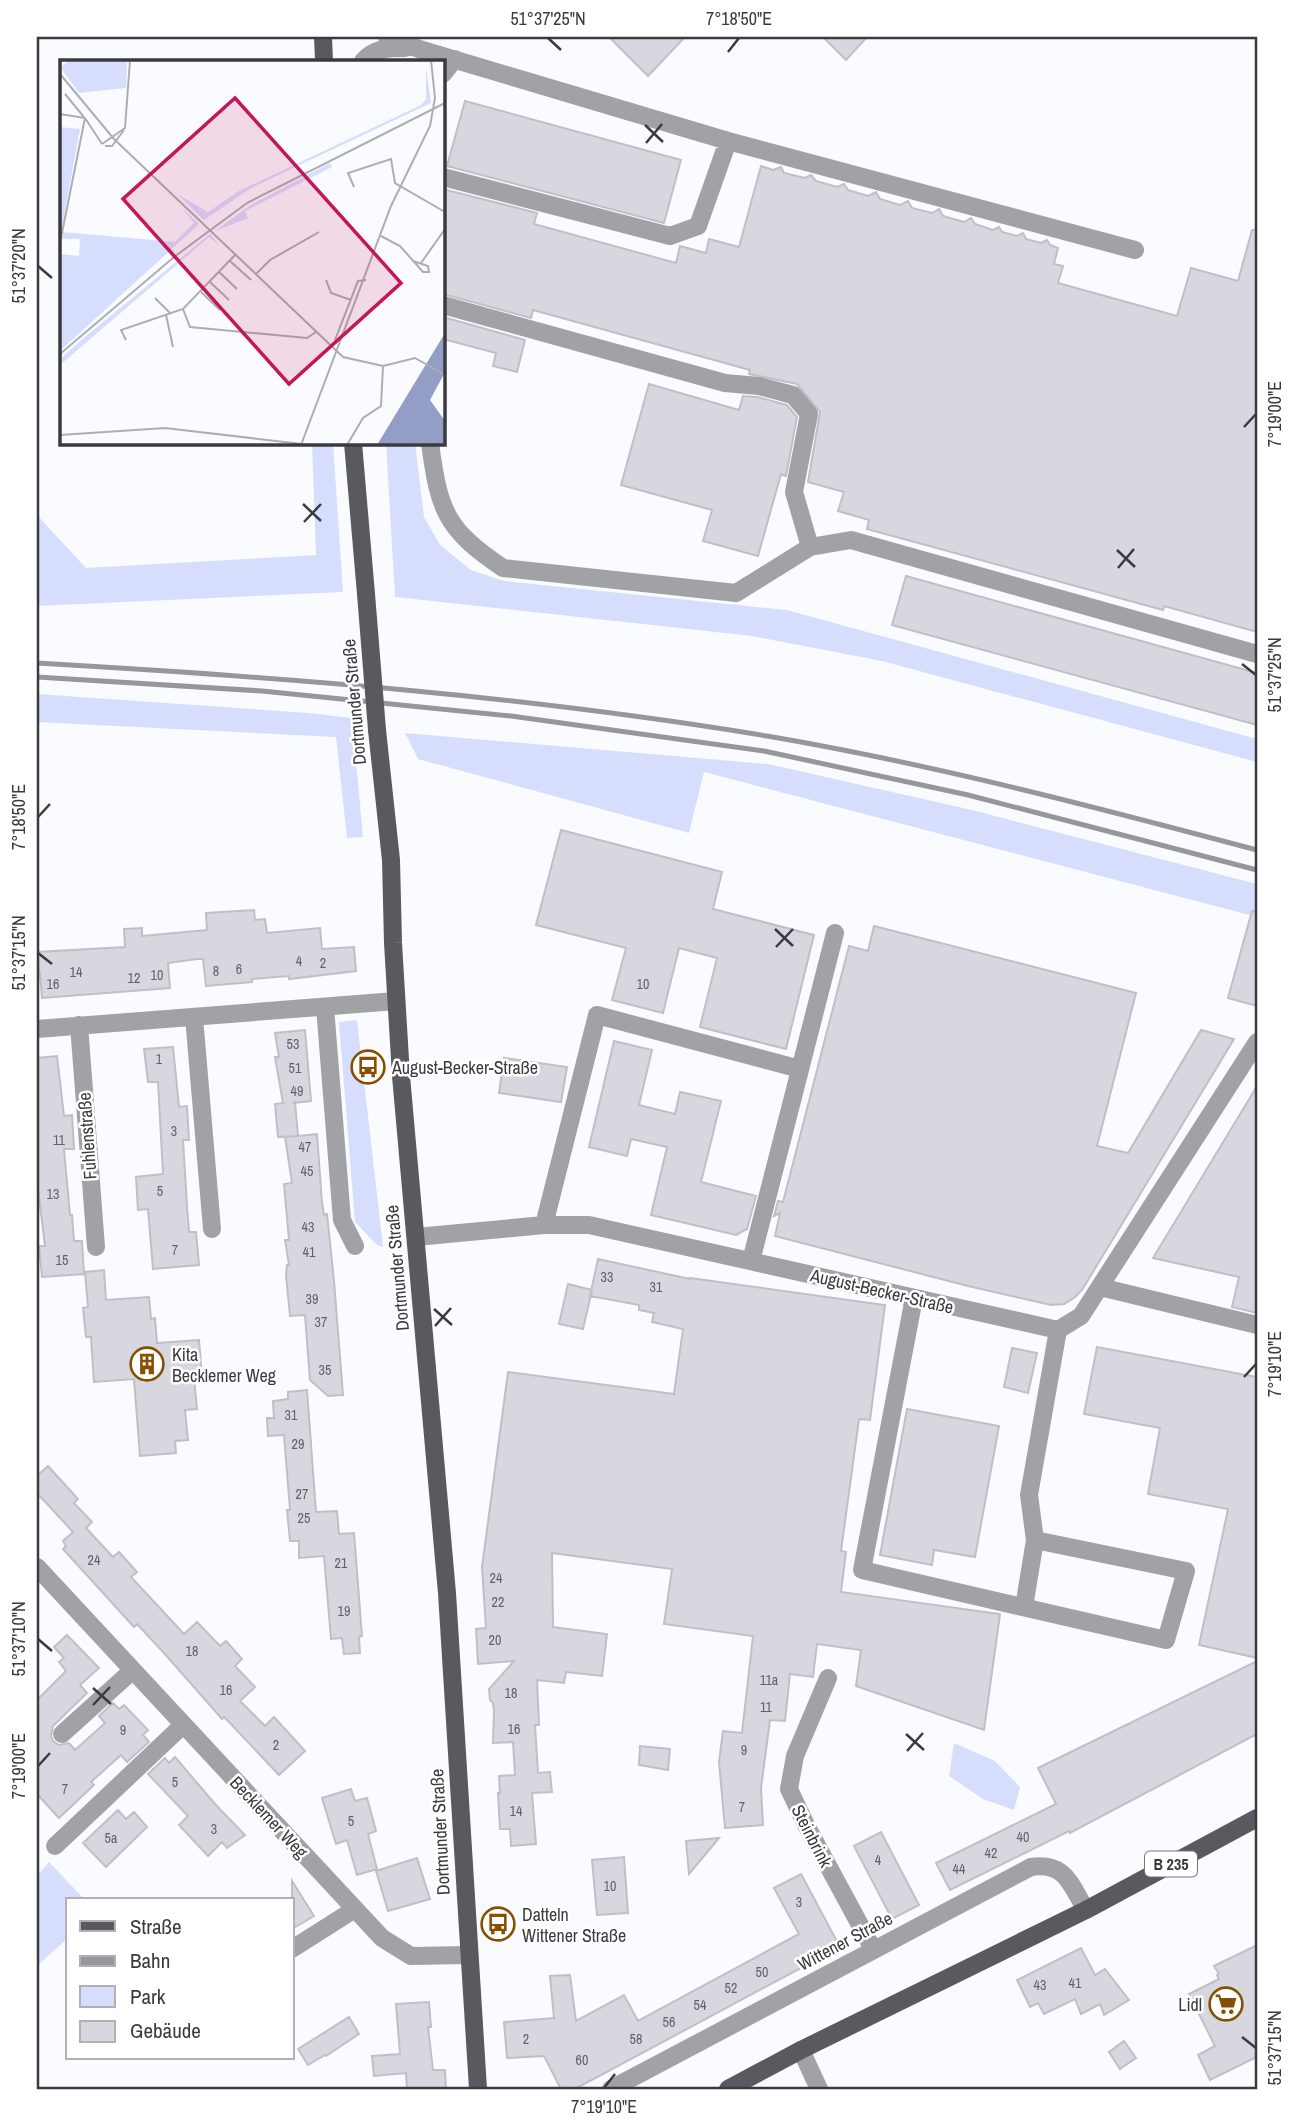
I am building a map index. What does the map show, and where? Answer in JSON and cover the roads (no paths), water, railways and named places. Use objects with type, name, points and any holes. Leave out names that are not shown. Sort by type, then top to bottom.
[{"type":"main road","points":[[323,37],[324,60]]},
{"type":"main road","name":"Dortmunder Straße","points":[[354,444],[390,860],[396,1001],[447,1593],[478,2089]]},
{"type":"main road","name":"B 235","points":[[728,2089],[801,2050],[1086,1910],[1257,1818]]},
{"type":"street","points":[[387,37],[419,49],[728,141],[1135,250]]},
{"type":"street","points":[[364,60],[383,48],[419,49]]},
{"type":"street","points":[[444,73],[455,59]]},
{"type":"street","points":[[444,177],[670,236],[698,226],[728,141]]},
{"type":"street","points":[[444,305],[725,383],[759,386],[793,395],[809,414],[794,492],[810,547]]},
{"type":"street","points":[[429,444],[436,490],[449,520],[472,547],[503,568],[736,593],[810,547],[851,540],[1257,654]]},
{"type":"street","points":[[751,1261],[835,933]]},
{"type":"street","points":[[37,1029],[396,1001]]},
{"type":"street","points":[[325,1007],[342,1220],[355,1246]]},
{"type":"street","points":[[544,1225],[597,1014],[800,1069]]},
{"type":"street","points":[[194,1017],[212,1229]]},
{"type":"street","name":"Fuhlenstraße","points":[[79,1026],[96,1247]]},
{"type":"street","points":[[1024,1607],[1035,1540],[1029,1495],[1058,1330],[1081,1316],[1257,1042]]},
{"type":"street","name":"August-Becker-Straße","points":[[416,1237],[544,1225],[590,1225],[1058,1330]]},
{"type":"street","points":[[1100,1287],[1257,1325]]},
{"type":"street","points":[[914,1298],[862,1570],[1166,1640],[1186,1571],[1035,1540]]},
{"type":"street","name":"Becklemer Weg","points":[[40,1578],[133,1670],[382,1938],[411,1956],[468,1955]]},
{"type":"street","points":[[62,1734],[133,1670]]},
{"type":"street","name":"Steinbrink","points":[[828,1678],[795,1756],[789,1789],[873,1949]]},
{"type":"street","points":[[55,1846],[183,1725]]},
{"type":"street","name":"Wittener Straße","points":[[611,2089],[1031,1867],[1047,1865],[1064,1873],[1086,1910]]},
{"type":"street","points":[[294,1948],[355,1909]]},
{"type":"street","points":[[801,2050],[819,2089]]},
{"type":"railway","points":[[37,663],[403,690],[676,722],[829,747],[952,773],[1257,850]]},
{"type":"railway","points":[[37,677],[262,691],[511,716],[764,751],[968,795],[1257,870]]},
{"type":"place","name":"August-Becker-Straße","points":[[368,1067]]},
{"type":"place","name":"Kita Becklemer Weg","points":[[147,1364]]},
{"type":"place","name":"Datteln Wittener Straße","points":[[498,1924]]},
{"type":"place","name":"Lidl","points":[[1226,2004]]}]
